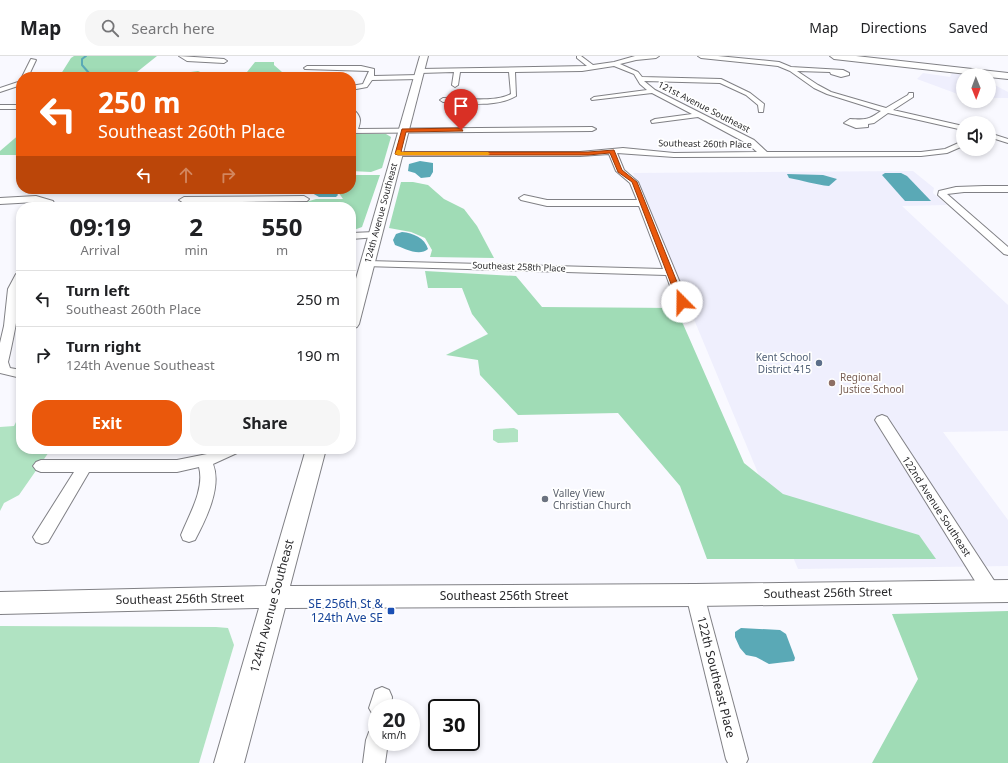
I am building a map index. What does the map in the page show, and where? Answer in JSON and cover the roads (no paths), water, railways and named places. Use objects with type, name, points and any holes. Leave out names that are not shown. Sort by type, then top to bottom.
[{"type":"main road","points":[[834,56],[1008,76]]},
{"type":"street","points":[[182,56],[187,59],[224,61]]},
{"type":"street","name":"124th Avenue Southeast","points":[[356,299],[368,264],[424,56]]},
{"type":"street","points":[[370,78],[457,70],[568,70],[593,68],[616,64],[635,58],[656,56]]},
{"type":"street","points":[[701,56],[768,62],[791,68],[834,71]]},
{"type":"street","points":[[579,57],[593,68]]},
{"type":"street","points":[[27,72],[33,60]]},
{"type":"street","name":"121st Avenue Southeast","points":[[616,64],[632,70],[653,91],[751,142],[765,155]]},
{"type":"street","points":[[307,68],[366,68],[373,71],[365,86],[356,87]]},
{"type":"street","points":[[791,68],[808,82],[828,93],[824,96],[826,98],[846,100],[956,126]]},
{"type":"street","points":[[455,85],[457,70]]},
{"type":"street","points":[[443,100],[497,100],[510,98],[514,96],[512,70]]},
{"type":"street","points":[[640,79],[721,80],[753,97],[761,104],[761,111]]},
{"type":"street","points":[[0,90],[16,85]]},
{"type":"street","points":[[594,99],[653,91]]},
{"type":"street","points":[[862,123],[871,121],[911,96],[907,92]]},
{"type":"street","points":[[0,107],[16,108]]},
{"type":"street","points":[[10,116],[16,112]]},
{"type":"street","points":[[655,121],[699,115]]},
{"type":"street","points":[[356,131],[592,129]]},
{"type":"street","points":[[996,138],[1008,141]]},
{"type":"street","name":"Southeast 260th Place","points":[[398,154],[588,154],[612,151],[637,151],[674,155],[931,154],[947,151],[956,146]]},
{"type":"street","points":[[612,151],[620,171],[634,182],[682,302]]},
{"type":"street","points":[[1008,190],[954,190],[942,193],[945,199],[1008,252]]},
{"type":"street","points":[[182,202],[189,194]]},
{"type":"street","points":[[524,198],[547,203],[643,203]]},
{"type":"street","points":[[0,201],[36,199],[44,202]]},
{"type":"street","points":[[212,202],[304,199]]},
{"type":"street","points":[[356,236],[376,235]]},
{"type":"street","name":"Southeast 258th Place","points":[[368,264],[670,272]]},
{"type":"street","points":[[16,285],[14,289],[10,325],[2,362],[4,370],[16,373]]},
{"type":"street","name":"122nd Avenue Southeast","points":[[882,420],[1000,591]]},
{"type":"street","points":[[41,466],[177,466],[204,461],[220,454]]},
{"type":"street","name":"124th Avenue Southeast","points":[[230,763],[274,597],[315,454]]},
{"type":"street","points":[[189,535],[208,483],[208,471],[204,461]]},
{"type":"street","points":[[42,537],[85,466]]},
{"type":"street","name":"Southeast 256th Street","points":[[0,603],[274,597],[695,595],[1000,591]]},
{"type":"street","name":"122th Southeast Place","points":[[695,595],[737,759]]},
{"type":"street","points":[[374,763],[376,751]]},
{"type":"water","points":[[420,161],[433,163],[433,172],[430,177],[421,178],[415,173],[408,171],[409,164]]},
{"type":"water","points":[[885,173],[901,173],[907,176],[931,201],[905,201],[882,175]]},
{"type":"water","points":[[787,174],[823,175],[837,179],[829,186],[819,185],[789,178]]},
{"type":"water","points":[[314,194],[338,195],[336,197],[319,197]]},
{"type":"water","points":[[402,232],[418,237],[424,242],[428,249],[416,252],[395,245],[393,240],[396,234]]},
{"type":"water","points":[[741,628],[780,630],[786,634],[795,658],[794,661],[769,664],[756,657],[746,655],[740,648],[735,637],[735,632]]},
{"type":"waterway","points":[[86,56],[82,59],[82,65],[88,72]]},
{"type":"place","name":"Kent School District 415","points":[[819,363]]},
{"type":"place","name":"Regional Justice School","points":[[832,383]]},
{"type":"place","name":"Valley View Christian Church","points":[[545,499]]},
{"type":"place","name":"SE 256th St & 124th Ave SE","points":[[391,611]]}]
